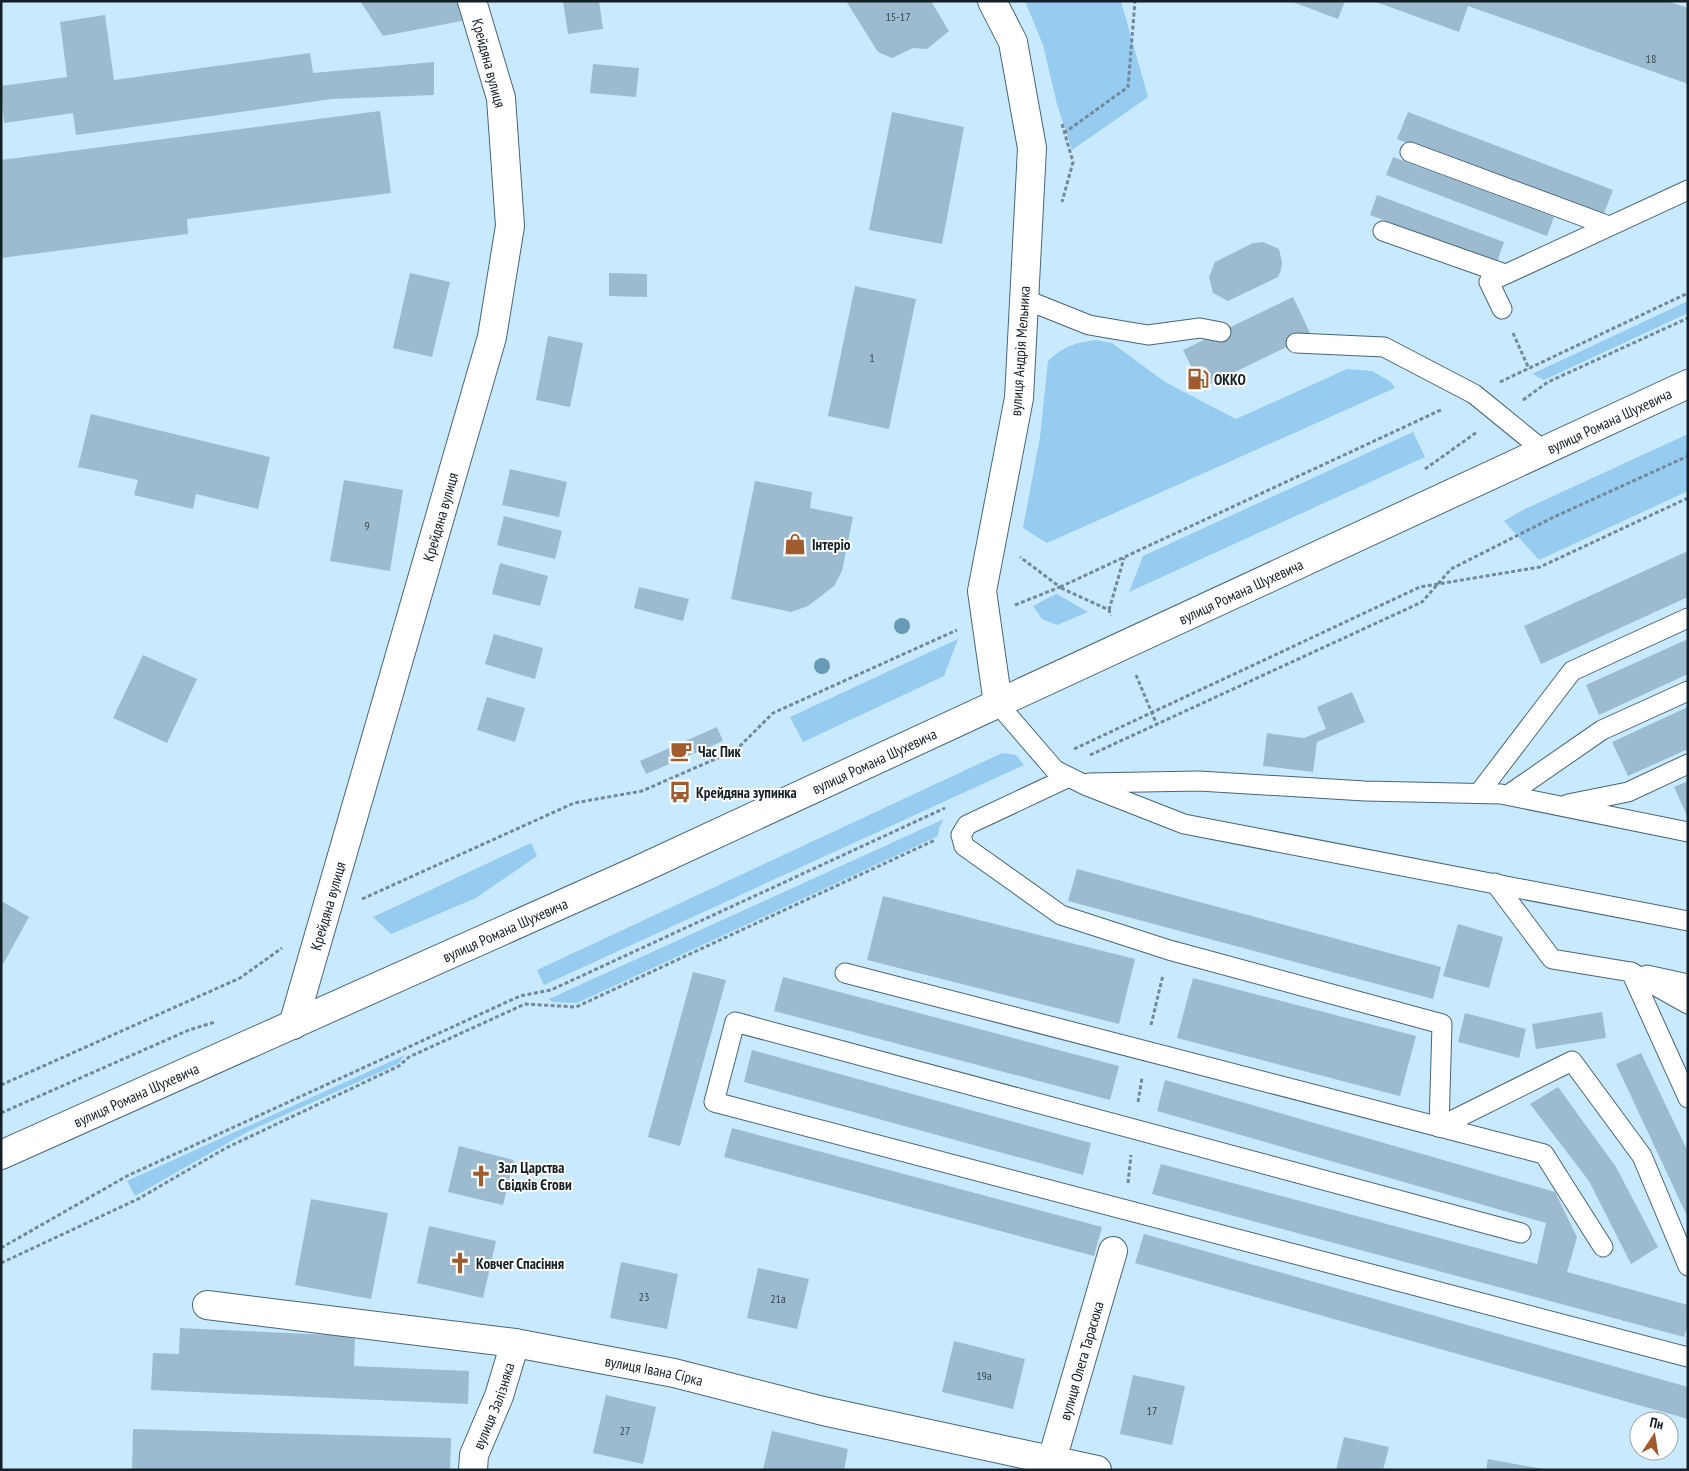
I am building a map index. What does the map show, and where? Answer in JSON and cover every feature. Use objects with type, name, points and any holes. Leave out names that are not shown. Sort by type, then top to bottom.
[{"type":"street","name":"Крейдяна вулиця","points":[[293,1025],[492,337],[510,226],[501,98],[472,1]]},
{"type":"street","name":"вулиця Андрія Мельника","points":[[992,1],[1013,42],[1032,148],[1019,398],[982,591],[998,704]]},
{"type":"street","name":"вулиця Романа Шухевича","points":[[1,1155],[636,871],[1688,384]]},
{"type":"street","name":"вулиця Олега Тарасюка","points":[[1050,1465],[1113,1251]]},
{"type":"street","name":"вулиця Івана Сірка","points":[[207,1305],[515,1343],[674,1373],[1050,1465],[1096,1470]]},
{"type":"street","name":"вулиця Залізняка","points":[[473,1470],[474,1455],[499,1396],[515,1343]]},
{"type":"lane","points":[[1410,152],[1609,226]]},
{"type":"lane","points":[[1502,309],[1489,282],[1688,190]]},
{"type":"lane","points":[[1383,230],[1505,274]]},
{"type":"lane","points":[[1024,299],[1089,325],[1148,335],[1200,328],[1221,332]]},
{"type":"lane","points":[[1296,342],[1384,347],[1474,394],[1544,450]]},
{"type":"lane","points":[[1479,793],[1572,671],[1688,618]]},
{"type":"lane","points":[[1508,795],[1602,730],[1688,691]]},
{"type":"lane","points":[[998,704],[1062,773],[1184,824],[1688,920]]},
{"type":"lane","points":[[1559,806],[1628,792],[1688,764]]},
{"type":"lane","points":[[1439,1127],[1442,1024],[1169,950],[1061,915],[964,846],[961,835],[968,825],[1062,773],[1365,791],[1508,795],[1688,832]]},
{"type":"lane","points":[[1495,883],[1552,959],[1688,984]]},
{"type":"lane","points":[[1631,972],[1688,1004]]},
{"type":"lane","points":[[1631,972],[1688,1098]]},
{"type":"lane","points":[[845,973],[1544,1154],[1603,1247]]},
{"type":"lane","points":[[1522,1233],[735,1022],[714,1102],[1688,1358]]},
{"type":"lane","points":[[1439,1127],[1572,1061],[1642,1156],[1688,1266]]},
{"type":"path","points":[[1064,133],[1128,87],[1135,1]]},
{"type":"path","points":[[1059,114],[1073,162],[1061,208]]},
{"type":"path","points":[[324,916],[574,803],[642,791],[736,750],[773,713],[985,618],[1060,588],[1688,293]]},
{"type":"path","points":[[1502,309],[1529,369]]},
{"type":"path","points":[[1421,472],[1548,382],[1688,318]]},
{"type":"path","points":[[1062,773],[1422,602],[1451,569],[1554,517],[1688,456]]},
{"type":"path","points":[[1062,773],[1085,744],[1420,587],[1540,567],[1688,498]]},
{"type":"path","points":[[1016,553],[1060,588],[1108,610],[1124,558]]},
{"type":"path","points":[[1103,620],[1120,612]]},
{"type":"path","points":[[1,1248],[127,1176],[520,996],[551,990],[949,806]]},
{"type":"path","points":[[1,1263],[138,1199],[226,1148],[399,1066],[410,1057],[525,1004],[576,1007],[941,838]]},
{"type":"path","points":[[1,1085],[240,978],[286,944]]},
{"type":"path","points":[[1,1113],[189,1030],[224,1020]]},
{"type":"shaded area","points":[[1025,1],[1121,1],[1148,97],[1072,150],[1057,104],[1043,45]]},
{"type":"shaded area","points":[[1688,301],[1688,313],[1544,380],[1532,374]]},
{"type":"shaded area","points":[[1096,340],[1112,343],[1165,382],[1236,419],[1347,369],[1372,371],[1391,382],[1395,388],[1047,543],[1023,528],[1040,437],[1048,361],[1070,346]]},
{"type":"shaded area","points":[[1413,432],[1425,457],[1129,592],[1143,556]]},
{"type":"shaded area","points":[[1688,434],[1688,491],[1539,560],[1504,521],[1521,511]]},
{"type":"shaded area","points":[[1056,594],[1088,612],[1057,625],[1042,619],[1033,606]]},
{"type":"shaded area","points":[[958,639],[944,676],[803,742],[790,717]]},
{"type":"shaded area","points":[[1002,753],[1016,755],[1024,765],[544,985],[537,970]]},
{"type":"shaded area","points":[[944,819],[939,828],[938,836],[577,1003],[552,1002],[549,999]]},
{"type":"shaded area","points":[[531,843],[537,856],[476,898],[391,934],[373,917]]},
{"type":"shaded area","points":[[405,1055],[398,1064],[247,1132],[135,1196],[127,1181]]},
{"type":"building","points":[[360,1],[460,1],[472,19],[383,36]]},
{"type":"building","points":[[563,1],[599,1],[603,29],[568,34]]},
{"type":"building","points":[[846,1],[931,1],[949,31],[927,49],[913,48],[892,58],[878,52]]},
{"type":"building","points":[[1290,1],[1345,1],[1338,19]]},
{"type":"building","points":[[1373,1],[1667,1],[1688,8],[1688,84],[1468,6],[1459,32]]},
{"type":"building","points":[[105,15],[114,80],[310,53],[313,73],[434,62],[434,95],[332,99],[76,135],[73,113],[4,123],[1,86],[67,77],[60,22]]},
{"type":"building","points":[[593,64],[639,68],[636,97],[590,93]]},
{"type":"building","points":[[380,111],[391,193],[187,219],[188,234],[1,258],[1,160]]},
{"type":"building","points":[[892,112],[964,127],[942,244],[869,230]]},
{"type":"building","points":[[1408,112],[1613,190],[1603,216],[1397,139]]},
{"type":"building","points":[[1393,157],[1554,217],[1547,236],[1386,175]]},
{"type":"building","points":[[1377,195],[1504,242],[1497,262],[1370,215]]},
{"type":"building","points":[[1263,242],[1279,249],[1282,262],[1278,277],[1228,301],[1213,293],[1209,277],[1215,262],[1253,243]]},
{"type":"building","points":[[410,273],[450,282],[432,357],[393,348]]},
{"type":"building","points":[[609,273],[647,274],[647,297],[609,296]]},
{"type":"building","points":[[855,286],[916,299],[889,429],[828,416]]},
{"type":"building","points":[[1293,297],[1311,335],[1202,388],[1183,350]]},
{"type":"building","points":[[548,336],[583,343],[570,407],[536,400]]},
{"type":"building","points":[[91,414],[270,457],[258,509],[196,494],[193,509],[134,495],[138,480],[78,467]]},
{"type":"building","points":[[510,469],[567,482],[559,517],[502,505]]},
{"type":"building","points":[[344,480],[403,490],[390,571],[330,561]]},
{"type":"building","name":"Інтеріо","points":[[755,481],[812,492],[810,508],[853,517],[842,571],[834,586],[808,606],[791,612],[731,599]]},
{"type":"building","points":[[504,516],[562,531],[555,559],[497,545]]},
{"type":"building","points":[[1688,551],[1688,597],[1541,664],[1524,626]]},
{"type":"building","points":[[500,563],[548,576],[540,606],[492,594]]},
{"type":"building","points":[[639,587],[689,599],[683,621],[634,608]]},
{"type":"building","points":[[494,634],[543,648],[535,679],[485,664]]},
{"type":"building","points":[[1688,639],[1688,674],[1599,715],[1586,685]]},
{"type":"building","points":[[143,655],[197,679],[167,743],[113,718]]},
{"type":"building","points":[[1352,692],[1365,722],[1317,742],[1313,772],[1263,766],[1267,733],[1304,738],[1326,729],[1317,707]]},
{"type":"building","points":[[487,697],[525,708],[515,742],[477,730]]},
{"type":"building","points":[[1688,707],[1688,749],[1628,776],[1612,742]]},
{"type":"building","name":"Час Пик","points":[[717,727],[723,741],[646,774],[640,761]]},
{"type":"building","points":[[1688,781],[1688,818],[1674,787]]},
{"type":"building","points":[[1077,869],[1441,967],[1433,999],[1068,901]]},
{"type":"building","points":[[883,896],[1135,959],[1119,1024],[867,960]]},
{"type":"building","points":[[1,901],[29,917],[3,964],[1,963]]},
{"type":"building","points":[[1458,924],[1503,937],[1489,988],[1443,976]]},
{"type":"building","points":[[693,972],[726,980],[680,1146],[648,1137]]},
{"type":"building","points":[[783,977],[1119,1066],[1110,1100],[774,1011]]},
{"type":"building","points":[[1193,978],[1416,1036],[1400,1096],[1177,1038]]},
{"type":"building","points":[[1602,1012],[1606,1038],[1536,1049],[1532,1024]]},
{"type":"building","points":[[1465,1013],[1526,1029],[1519,1058],[1458,1042]]},
{"type":"building","points":[[752,1050],[1091,1143],[1083,1175],[744,1082]]},
{"type":"building","points":[[1641,1053],[1688,1152],[1688,1218],[1616,1064]]},
{"type":"building","points":[[1165,1080],[1555,1192],[1577,1237],[1567,1272],[1688,1305],[1688,1324],[1684,1337],[1152,1194],[1161,1164],[1537,1264],[1546,1223],[1157,1111]]},
{"type":"building","points":[[1558,1087],[1616,1167],[1658,1247],[1631,1264],[1589,1181],[1530,1104]]},
{"type":"building","points":[[732,1128],[1102,1227],[1094,1256],[724,1157]]},
{"type":"building","name":"Зал Царства Свідків Єгови","points":[[459,1146],[514,1160],[503,1205],[448,1192]]},
{"type":"building","points":[[311,1199],[388,1213],[371,1299],[295,1285]]},
{"type":"building","points":[[429,1226],[496,1241],[483,1298],[417,1283]]},
{"type":"building","points":[[1144,1234],[1688,1387],[1688,1419],[1679,1416],[1679,1411],[1660,1411],[1135,1263]]},
{"type":"building","points":[[621,1262],[678,1274],[667,1329],[610,1318]]},
{"type":"building","points":[[758,1268],[809,1279],[797,1329],[747,1318]]},
{"type":"building","points":[[180,1328],[355,1336],[354,1366],[469,1371],[468,1404],[151,1390],[153,1353],[179,1354]]},
{"type":"building","points":[[954,1341],[1025,1359],[1013,1409],[942,1392]]},
{"type":"building","points":[[1133,1375],[1185,1386],[1172,1445],[1120,1434]]},
{"type":"building","points":[[606,1395],[656,1407],[643,1464],[593,1453]]},
{"type":"building","points":[[133,1429],[451,1438],[450,1470],[132,1470]]},
{"type":"building","points":[[772,1431],[848,1449],[844,1470],[763,1470]]},
{"type":"building","points":[[1344,1437],[1389,1447],[1383,1470],[1336,1470]]},
{"type":"building","points":[[1488,1459],[1543,1469],[1543,1470],[1486,1470]]},
{"type":"place","name":"ОККО","points":[[1198,379]]},
{"type":"place","name":"Інтеріо","points":[[795,544]]},
{"type":"place","name":"Час Пик","points":[[681,751]]},
{"type":"place","name":"Крейдяна зупинка","points":[[680,792]]},
{"type":"place","name":"Зал Царства Свідків Єгови","points":[[481,1176]]},
{"type":"place","name":"Ковчег Спасіння","points":[[460,1263]]}]
